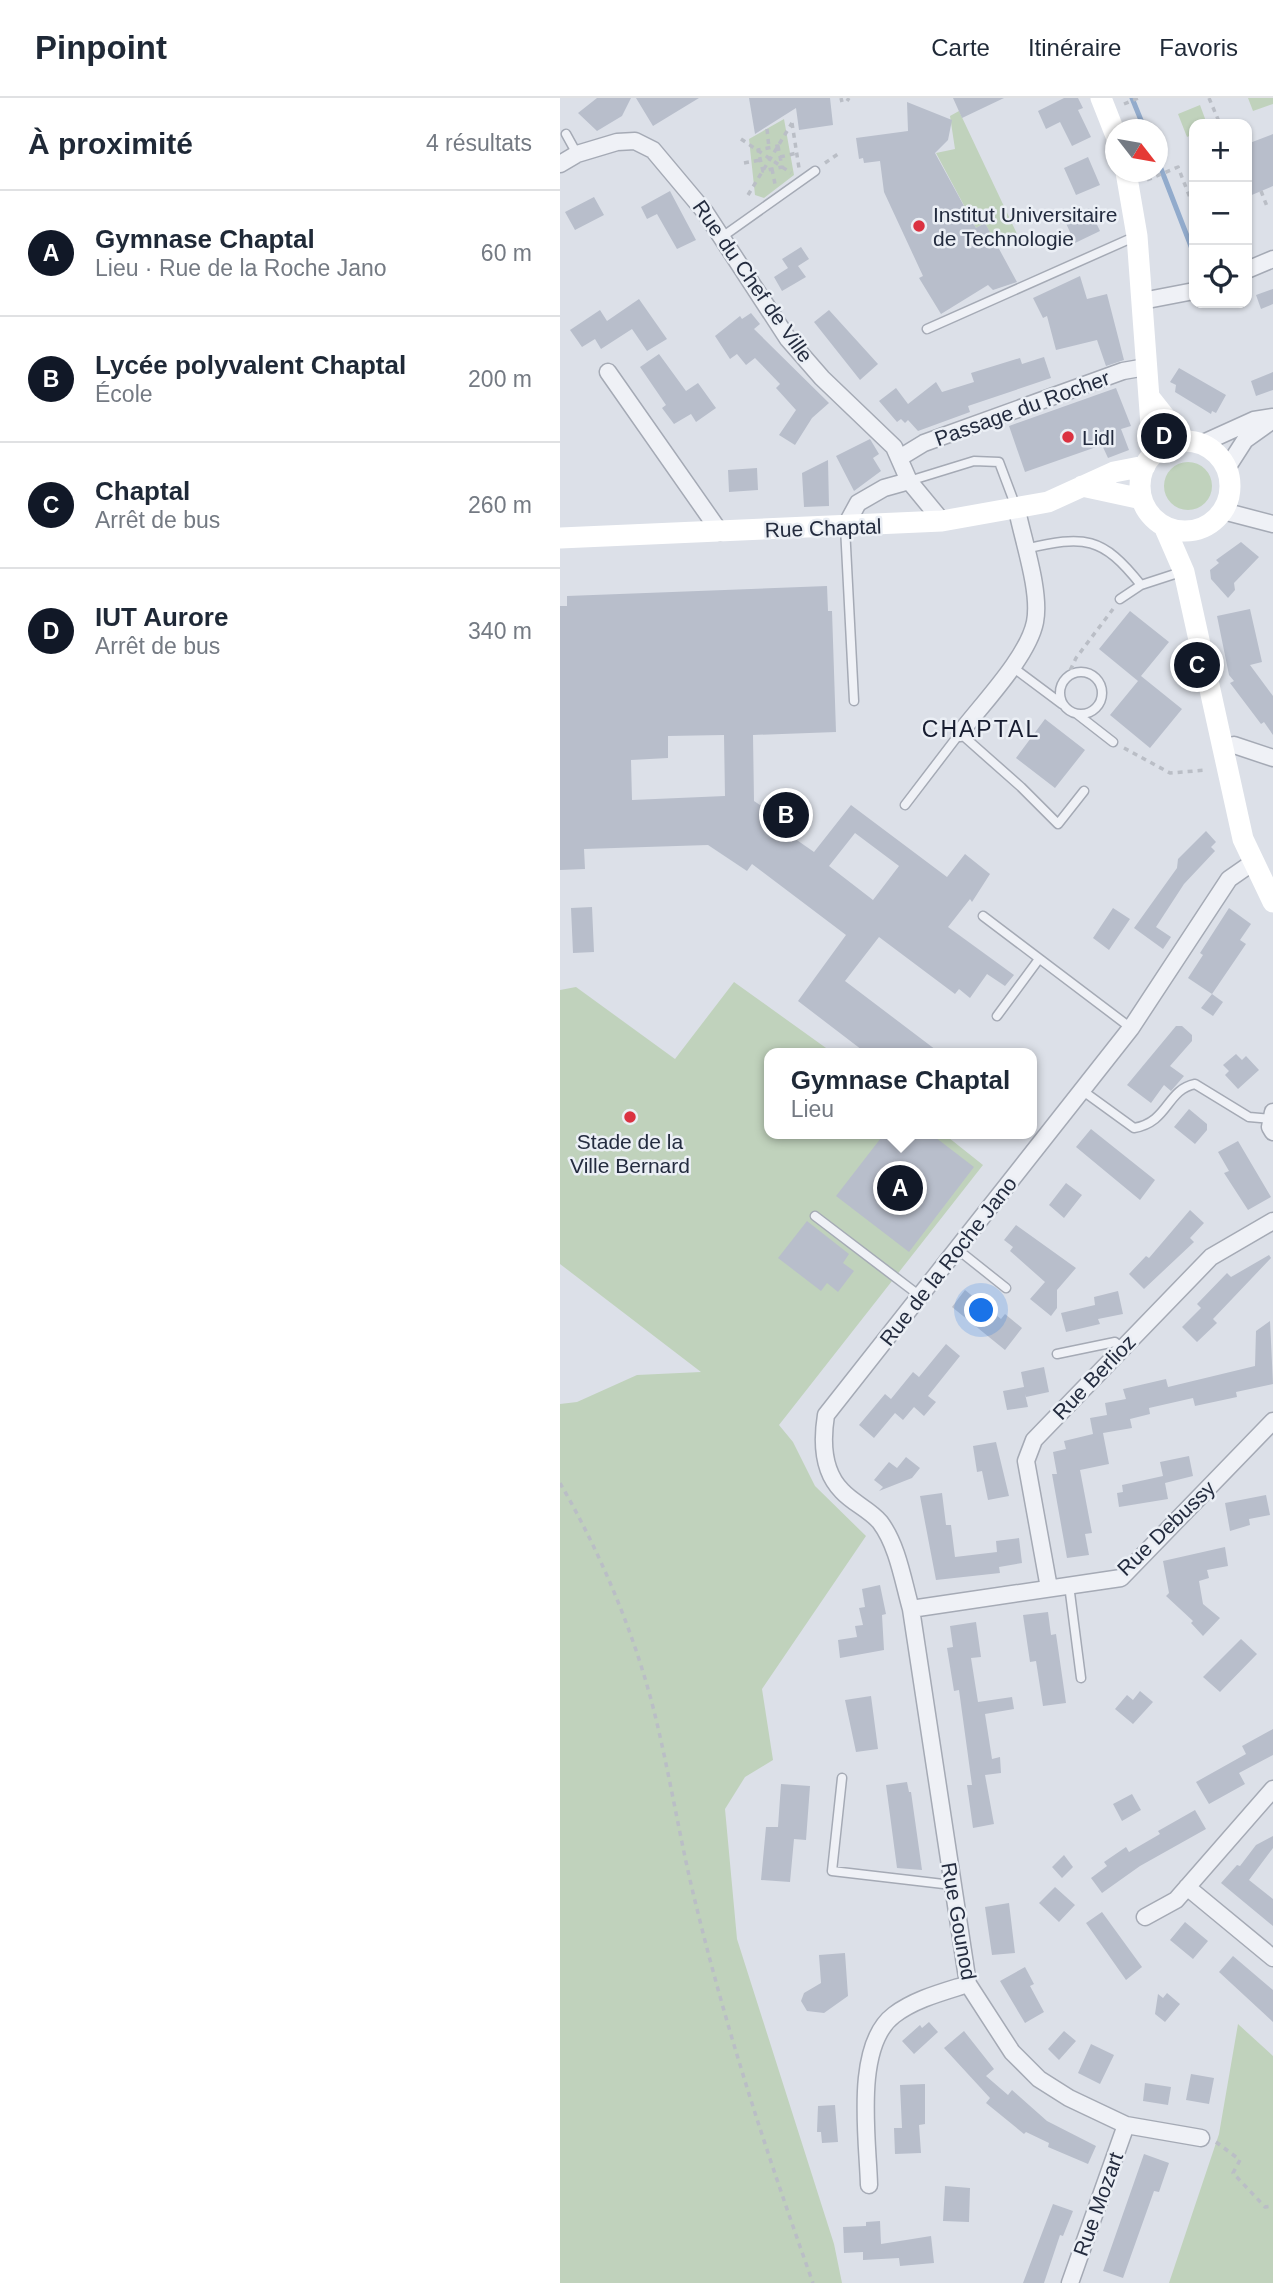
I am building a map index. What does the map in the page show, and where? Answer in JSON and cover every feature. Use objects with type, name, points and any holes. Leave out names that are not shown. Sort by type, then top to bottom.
[{"type":"main road","points":[[1128,182],[1137,236],[1150,398],[1151,459],[1141,477],[1142,499],[1154,519],[1164,526],[1190,531],[1203,528]]},
{"type":"main road","points":[[1150,398],[1193,442],[1221,458],[1227,468],[1229,497],[1223,511],[1203,528],[1193,542],[1184,572]]},
{"type":"main road","points":[[1151,459],[1193,442]]},
{"type":"main road","name":"Rue Chaptal","points":[[560,538],[942,521],[1017,510],[1048,502],[1114,472],[1151,459]]},
{"type":"main road","points":[[1082,486],[1142,499]]},
{"type":"main road","points":[[1164,526],[1184,572],[1243,839],[1252,863],[1273,902]]},
{"type":"street","name":"Rue du Chef de Ville","points":[[560,164],[617,142],[635,141],[653,150],[688,188],[789,339],[822,378],[901,457],[909,481],[942,521]]},
{"type":"street","points":[[1252,268],[1273,259]]},
{"type":"street","points":[[1142,301],[1189,292]]},
{"type":"street","name":"Passage du Rocher","points":[[901,457],[924,443],[1123,371],[1146,367]]},
{"type":"street","points":[[608,372],[720,532]]},
{"type":"street","points":[[1193,442],[1254,420],[1273,418]]},
{"type":"street","points":[[1227,468],[1245,440],[1273,418]]},
{"type":"street","points":[[845,527],[858,503],[884,488],[909,481]]},
{"type":"street","points":[[960,733],[1011,666],[1030,636],[1035,620],[1036,603],[1017,510]]},
{"type":"street","points":[[1223,511],[1273,524]]},
{"type":"street","points":[[1223,747],[1234,745],[1273,758]]},
{"type":"street","name":"Rue de la Roche Jano","points":[[911,1609],[895,1553],[879,1522],[840,1490],[829,1470],[822,1442],[826,1415],[1131,1028],[1229,879],[1252,863]]},
{"type":"street","name":"Rue Berlioz","points":[[1048,1588],[1026,1461],[1034,1440],[1211,1256],[1273,1221]]},
{"type":"street","name":"Rue Debussy","points":[[911,1609],[1121,1578],[1273,1421]]},
{"type":"street","name":"Rue Gounod","points":[[911,1609],[968,1984],[1012,2052],[1039,2079],[1069,2098],[1126,2124],[1201,2138]]},
{"type":"street","points":[[1145,1917],[1176,1900],[1273,1789]]},
{"type":"street","points":[[1187,1887],[1273,1958]]},
{"type":"street","points":[[869,2186],[866,2095],[868,2068],[877,2038],[892,2016],[916,2002],[968,1984]]},
{"type":"street","name":"Rue Mozart","points":[[1070,2283],[1126,2124]]},
{"type":"lane","points":[[566,134],[578,155]]},
{"type":"lane","points":[[722,237],[815,171]]},
{"type":"lane","points":[[927,329],[1137,236]]},
{"type":"lane","points":[[909,481],[974,461],[999,462],[1017,510]]},
{"type":"lane","points":[[845,527],[854,701]]},
{"type":"lane","points":[[1025,549],[1074,541],[1101,546],[1114,553],[1141,585]]},
{"type":"lane","points":[[1120,599],[1141,585],[1184,572]]},
{"type":"lane","points":[[1011,666],[1113,741]]},
{"type":"lane","points":[[1078,672],[1091,674],[1102,691],[1094,709],[1071,711],[1060,691],[1066,679],[1078,672]]},
{"type":"lane","points":[[905,805],[960,733],[1058,824],[1084,791]]},
{"type":"lane","points":[[983,916],[1131,1028]]},
{"type":"lane","points":[[997,1016],[1039,959]]},
{"type":"lane","points":[[1083,1091],[1135,1128],[1150,1125],[1184,1086],[1195,1084],[1249,1116],[1273,1121]]},
{"type":"lane","points":[[815,1216],[920,1296]]},
{"type":"lane","points":[[957,1249],[1006,1288]]},
{"type":"lane","points":[[1057,1354],[1115,1342],[1122,1348]]},
{"type":"lane","points":[[1069,1585],[1081,1678]]},
{"type":"lane","points":[[842,1778],[832,1871],[952,1885]]},
{"type":"path","points":[[1110,102],[1138,98]]},
{"type":"path","points":[[1209,98],[1218,119]]},
{"type":"path","points":[[748,195],[792,123],[801,180]]},
{"type":"path","points":[[767,129],[769,148]]},
{"type":"path","points":[[741,139],[801,180]]},
{"type":"path","points":[[758,150],[778,146]]},
{"type":"path","points":[[778,146],[782,167]]},
{"type":"path","points":[[758,150],[763,171]]},
{"type":"path","points":[[780,157],[797,153]]},
{"type":"path","points":[[744,163],[760,160]]},
{"type":"path","points":[[763,171],[782,167]]},
{"type":"path","points":[[1168,171],[1178,167],[1189,195]]},
{"type":"path","points":[[1261,191],[1268,209]]},
{"type":"path","points":[[1066,679],[1076,658],[1120,599]]},
{"type":"path","points":[[1113,741],[1157,769],[1170,773],[1227,768]]},
{"type":"path","points":[[560,1483],[577,1512],[631,1637],[653,1705],[696,1905],[729,2037],[764,2149],[813,2283]]},
{"type":"path","points":[[1201,2138],[1213,2139],[1240,2160],[1233,2173],[1265,2207],[1273,2206]]},
{"type":"green space","points":[[1248,98],[1273,98],[1273,104],[1253,111]]},
{"type":"green space","points":[[1200,105],[1205,119],[1189,119],[1187,137],[1178,114]]},
{"type":"green space","points":[[959,111],[1019,238],[995,243],[985,223],[976,228],[936,153],[955,149],[950,116]]},
{"type":"green space","points":[[784,119],[794,175],[764,198],[755,195],[749,139]]},
{"type":"green space","points":[[1188,462],[1205,469],[1212,486],[1205,503],[1188,510],[1171,503],[1164,486],[1171,469]]},
{"type":"green space","points":[[734,982],[826,1048],[764,1048],[764,1139],[950,1139],[983,1165],[779,1425],[793,1442],[815,1486],[866,1536],[762,1689],[773,1760],[745,1777],[725,1809],[737,1939],[834,2244],[842,2283],[560,2283],[560,1404],[577,1402],[637,1375],[701,1372],[560,1264],[560,990],[576,987],[675,1059]]},
{"type":"green space","points":[[1238,2024],[1273,2056],[1273,2283],[1169,2283],[1219,2134]]},
{"type":"building","points":[[597,98],[631,98],[622,116],[597,131],[578,113]]},
{"type":"building","points":[[636,98],[699,98],[653,126]]},
{"type":"building","points":[[749,98],[830,98],[833,125],[799,130],[796,108],[755,134]]},
{"type":"building","points":[[953,98],[1004,98],[962,118]]},
{"type":"building","points":[[1064,98],[1078,98],[1083,108],[1078,110],[1091,137],[1072,146],[1060,122],[1046,129],[1038,111]]},
{"type":"building","points":[[907,102],[952,120],[948,140],[935,153],[976,228],[985,223],[1017,282],[993,290],[988,285],[941,314],[919,278],[923,276],[884,192],[880,161],[864,163],[863,158],[859,159],[856,138],[908,131]]},
{"type":"building","points":[[1273,134],[1273,186],[1252,195],[1252,182],[1252,142]]},
{"type":"building","points":[[1088,157],[1100,185],[1076,195],[1064,168]]},
{"type":"building","points":[[670,191],[696,240],[677,249],[657,214],[647,219],[641,207]]},
{"type":"building","points":[[594,197],[604,215],[575,230],[565,212]]},
{"type":"building","points":[[1089,208],[1100,231],[1075,243],[1064,219]]},
{"type":"building","points":[[801,247],[809,259],[798,266],[806,277],[782,291],[774,277],[788,268],[782,259]]},
{"type":"building","points":[[1080,276],[1087,299],[1107,294],[1124,360],[1106,366],[1097,340],[1056,350],[1047,316],[1043,318],[1033,298]]},
{"type":"building","points":[[1273,289],[1273,304],[1261,309],[1256,295]]},
{"type":"building","points":[[639,299],[667,339],[647,351],[632,329],[601,349],[595,339],[582,347],[570,330],[600,310],[607,321]]},
{"type":"building","points":[[829,310],[878,364],[860,380],[814,322]]},
{"type":"building","points":[[751,313],[760,324],[754,329],[829,403],[812,418],[795,445],[779,435],[796,410],[776,388],[780,384],[755,358],[746,365],[737,354],[730,359],[715,336],[740,316],[742,319]]},
{"type":"building","points":[[659,354],[686,391],[698,383],[716,408],[696,422],[691,414],[674,424],[662,408],[666,405],[640,367]]},
{"type":"building","points":[[1044,357],[1051,378],[968,406],[970,412],[918,431],[908,420],[905,423],[901,419],[897,422],[879,401],[896,388],[908,404],[936,382],[942,392],[974,382],[971,373],[1020,358],[1022,364]]},
{"type":"building","points":[[1179,368],[1226,395],[1216,413],[1212,411],[1211,414],[1175,392],[1176,385],[1170,382]]},
{"type":"building","points":[[1273,372],[1273,390],[1256,396],[1251,381]]},
{"type":"building","name":"Lidl","points":[[1116,388],[1131,426],[1121,429],[1129,450],[1108,458],[1102,445],[1025,472],[1009,426]]},
{"type":"building","points":[[870,439],[879,454],[873,458],[881,471],[854,491],[836,456]]},
{"type":"building","points":[[828,460],[829,506],[804,507],[802,473]]},
{"type":"building","points":[[757,468],[758,490],[729,492],[728,470]]},
{"type":"building","points":[[1241,542],[1259,557],[1234,583],[1235,590],[1228,598],[1211,579],[1210,570],[1219,563],[1216,560]]},
{"type":"building","points":[[827,586],[828,611],[832,611],[836,732],[753,735],[754,801],[785,822],[781,829],[814,852],[851,805],[947,877],[965,854],[990,874],[972,902],[970,899],[948,927],[1014,975],[1005,986],[987,974],[970,998],[959,989],[955,994],[879,937],[845,981],[933,1048],[859,1048],[798,1001],[846,935],[752,864],[747,871],[708,845],[584,849],[585,869],[560,870],[560,606],[567,606],[567,596]],"holes":[[[724,735],[725,796],[632,800],[631,760],[668,758],[668,736]],[[855,833],[899,866],[873,900],[829,866]]]},
{"type":"building","points":[[1250,609],[1262,662],[1250,665],[1273,696],[1273,735],[1264,722],[1261,724],[1230,683],[1234,681],[1229,675],[1217,616]]},
{"type":"building","points":[[1130,611],[1169,642],[1141,676],[1182,709],[1150,748],[1110,715],[1138,681],[1099,649]]},
{"type":"building","points":[[1045,719],[1085,750],[1055,788],[1016,758]]},
{"type":"building","points":[[1206,831],[1216,842],[1211,847],[1215,851],[1184,884],[1156,927],[1171,937],[1163,949],[1134,928],[1177,868],[1178,859]]},
{"type":"building","points":[[592,907],[594,952],[573,953],[571,908]]},
{"type":"building","points":[[1113,908],[1130,919],[1109,950],[1093,938]]},
{"type":"building","points":[[1229,908],[1251,924],[1240,940],[1246,944],[1212,994],[1188,978],[1203,955],[1200,953]]},
{"type":"building","points":[[1212,994],[1223,1002],[1213,1016],[1201,1008]]},
{"type":"building","points":[[1176,1026],[1182,1026],[1192,1035],[1192,1041],[1170,1066],[1184,1076],[1171,1091],[1164,1085],[1151,1103],[1127,1085]]},
{"type":"building","points":[[1236,1054],[1242,1060],[1246,1056],[1259,1070],[1238,1089],[1225,1075],[1229,1071],[1223,1065]]},
{"type":"building","points":[[1189,1109],[1207,1124],[1207,1130],[1195,1144],[1174,1127]]},
{"type":"building","points":[[1091,1129],[1155,1180],[1140,1200],[1076,1147]]},
{"type":"building","points":[[880,1139],[938,1139],[974,1167],[909,1252],[836,1196]]},
{"type":"building","points":[[1238,1141],[1271,1197],[1248,1210],[1224,1173],[1229,1171],[1218,1152]]},
{"type":"building","points":[[1066,1183],[1082,1195],[1064,1218],[1049,1205]]},
{"type":"building","points":[[1190,1210],[1204,1223],[1190,1238],[1194,1242],[1144,1289],[1129,1274],[1146,1256],[1149,1258]]},
{"type":"building","points":[[807,1221],[849,1254],[843,1263],[854,1271],[838,1292],[827,1283],[821,1291],[778,1258]]},
{"type":"building","points":[[1016,1225],[1076,1268],[1057,1290],[1057,1308],[1051,1316],[1030,1299],[1045,1282],[1010,1251],[1013,1247],[1004,1240]]},
{"type":"building","points":[[1269,1255],[1271,1258],[1213,1319],[1217,1323],[1197,1342],[1182,1327],[1201,1308],[1197,1304],[1227,1273],[1231,1277]]},
{"type":"building","points":[[965,1290],[1001,1319],[1005,1314],[1022,1328],[1005,1350],[952,1307]]},
{"type":"building","points":[[1118,1291],[1123,1314],[1098,1319],[1100,1324],[1066,1332],[1061,1313],[1095,1305],[1094,1297]]},
{"type":"building","points":[[1270,1321],[1273,1384],[1236,1392],[1237,1397],[1195,1406],[1193,1398],[1149,1408],[1150,1414],[1130,1419],[1132,1428],[1103,1433],[1109,1464],[1080,1470],[1092,1533],[1085,1534],[1089,1555],[1067,1558],[1052,1474],[1057,1474],[1053,1452],[1066,1449],[1064,1441],[1093,1434],[1090,1418],[1107,1415],[1105,1403],[1126,1399],[1123,1389],[1166,1379],[1168,1387],[1255,1366],[1256,1331]]},
{"type":"building","points":[[946,1344],[960,1356],[928,1396],[936,1402],[924,1416],[914,1407],[903,1420],[895,1413],[874,1438],[859,1425],[885,1394],[891,1399],[913,1372],[919,1377]]},
{"type":"building","points":[[1044,1367],[1049,1392],[1026,1397],[1025,1394],[1028,1407],[1007,1410],[1003,1391],[1024,1387],[1021,1372]]},
{"type":"building","points":[[996,1442],[1009,1496],[988,1500],[982,1471],[977,1472],[973,1446]]},
{"type":"building","points":[[1189,1456],[1193,1476],[1165,1483],[1168,1499],[1119,1507],[1117,1493],[1123,1492],[1122,1485],[1163,1476],[1160,1462]]},
{"type":"building","points":[[906,1457],[920,1468],[912,1478],[879,1491],[883,1487],[874,1480],[889,1462],[897,1468]]},
{"type":"building","points":[[942,1493],[946,1525],[951,1525],[955,1557],[997,1552],[996,1541],[1019,1538],[1022,1563],[999,1567],[1000,1573],[936,1580],[920,1496]]},
{"type":"building","points":[[1266,1495],[1270,1515],[1249,1519],[1250,1525],[1230,1531],[1225,1503]]},
{"type":"building","points":[[1225,1547],[1228,1566],[1207,1570],[1209,1578],[1199,1581],[1203,1604],[1220,1618],[1203,1636],[1191,1623],[1193,1621],[1166,1596],[1169,1593],[1163,1561]]},
{"type":"building","points":[[880,1585],[886,1614],[882,1615],[884,1650],[840,1658],[838,1640],[857,1637],[855,1626],[863,1625],[859,1608],[865,1607],[862,1589]]},
{"type":"building","points":[[1048,1612],[1051,1635],[1056,1634],[1066,1703],[1043,1706],[1036,1661],[1030,1662],[1023,1615]]},
{"type":"building","points":[[976,1622],[981,1657],[971,1658],[978,1702],[1012,1697],[1014,1709],[985,1714],[992,1759],[1000,1757],[1001,1773],[985,1775],[994,1824],[973,1828],[967,1785],[972,1785],[959,1690],[954,1691],[947,1648],[953,1647],[950,1626]]},
{"type":"building","points":[[1241,1639],[1257,1654],[1220,1692],[1203,1677]]},
{"type":"building","points":[[1140,1691],[1153,1702],[1133,1724],[1115,1709],[1127,1695],[1133,1700]]},
{"type":"building","points":[[871,1696],[878,1749],[856,1752],[845,1700]]},
{"type":"building","points":[[1273,1729],[1273,1755],[1239,1773],[1245,1784],[1209,1804],[1196,1782],[1246,1754],[1242,1746]]},
{"type":"building","points":[[907,1782],[911,1792],[922,1870],[897,1868],[886,1785]]},
{"type":"building","points":[[781,1784],[810,1786],[806,1840],[794,1839],[790,1882],[761,1880],[766,1827],[778,1827]]},
{"type":"building","points":[[1132,1794],[1141,1810],[1122,1821],[1113,1804]]},
{"type":"building","points":[[1195,1810],[1206,1829],[1140,1866],[1102,1893],[1091,1878],[1107,1866],[1104,1862],[1126,1847],[1129,1852],[1160,1834],[1158,1831]]},
{"type":"building","points":[[1273,1836],[1273,1848],[1249,1880],[1273,1899],[1273,1926],[1221,1883],[1237,1865],[1240,1866],[1256,1845]]},
{"type":"building","points":[[1064,1855],[1073,1867],[1062,1878],[1052,1867]]},
{"type":"building","points":[[1055,1887],[1075,1905],[1059,1922],[1039,1903]]},
{"type":"building","points":[[1009,1903],[1015,1953],[992,1955],[985,1907]]},
{"type":"building","points":[[1102,1912],[1142,1967],[1126,1980],[1086,1923]]},
{"type":"building","points":[[1185,1922],[1208,1941],[1193,1959],[1170,1940]]},
{"type":"building","points":[[845,1953],[848,1996],[824,2013],[807,2011],[801,2001],[804,1993],[821,1983],[819,1955]]},
{"type":"building","points":[[1233,1956],[1273,1990],[1273,2022],[1219,1972]]},
{"type":"building","points":[[1025,1967],[1034,1984],[1030,1986],[1044,2012],[1025,2023],[1000,1981]]},
{"type":"building","points":[[1167,1993],[1180,2004],[1165,2022],[1155,2014],[1158,1994],[1163,1998]]},
{"type":"building","points":[[929,2022],[938,2032],[914,2054],[902,2041],[920,2025],[922,2028]]},
{"type":"building","points":[[964,2031],[994,2069],[986,2076],[1008,2095],[1012,2090],[1047,2121],[1096,2146],[1088,2164],[1048,2147],[1049,2143],[1026,2132],[1024,2134],[986,2103],[990,2098],[944,2048]]},
{"type":"building","points":[[1064,2031],[1076,2041],[1059,2060],[1048,2049]]},
{"type":"building","points":[[1091,2044],[1114,2055],[1100,2084],[1078,2073]]},
{"type":"building","points":[[1191,2074],[1214,2078],[1209,2104],[1186,2100]]},
{"type":"building","points":[[1145,2083],[1171,2087],[1168,2105],[1143,2101]]},
{"type":"building","points":[[925,2084],[925,2124],[919,2125],[921,2153],[895,2154],[894,2128],[902,2128],[900,2085]]},
{"type":"building","points":[[835,2105],[838,2142],[822,2143],[821,2132],[817,2132],[818,2106]]},
{"type":"building","points":[[1144,2154],[1169,2163],[1159,2192],[1154,2191],[1123,2278],[1103,2271]]},
{"type":"building","points":[[945,2186],[970,2188],[969,2222],[943,2221]]},
{"type":"building","points":[[1053,2204],[1073,2211],[1063,2236],[1060,2235],[1044,2283],[1023,2283]]},
{"type":"building","points":[[880,2221],[881,2244],[931,2236],[934,2263],[900,2266],[899,2258],[863,2260],[863,2252],[844,2253],[843,2227],[866,2226],[866,2222]]},
{"type":"waterway","points":[[1132,98],[1141,119]]},
{"type":"waterway","points":[[1166,182],[1191,245]]},
{"type":"place","name":"Institut Universitaire de Technologie","points":[[919,226]]},
{"type":"place","name":"IUT Aurore","points":[[1164,436]]},
{"type":"place","name":"Lidl","points":[[1068,437]]},
{"type":"place","name":"Chaptal","points":[[1197,665]]},
{"type":"place","name":"Lycée polyvalent Chaptal","points":[[786,815]]},
{"type":"place","name":"Stade de la Ville Bernard","points":[[630,1117]]},
{"type":"place","name":"Gymnase Chaptal","points":[[900,1188]]},
{"type":"district","name":"CHAPTAL","points":[[981,729]]}]
